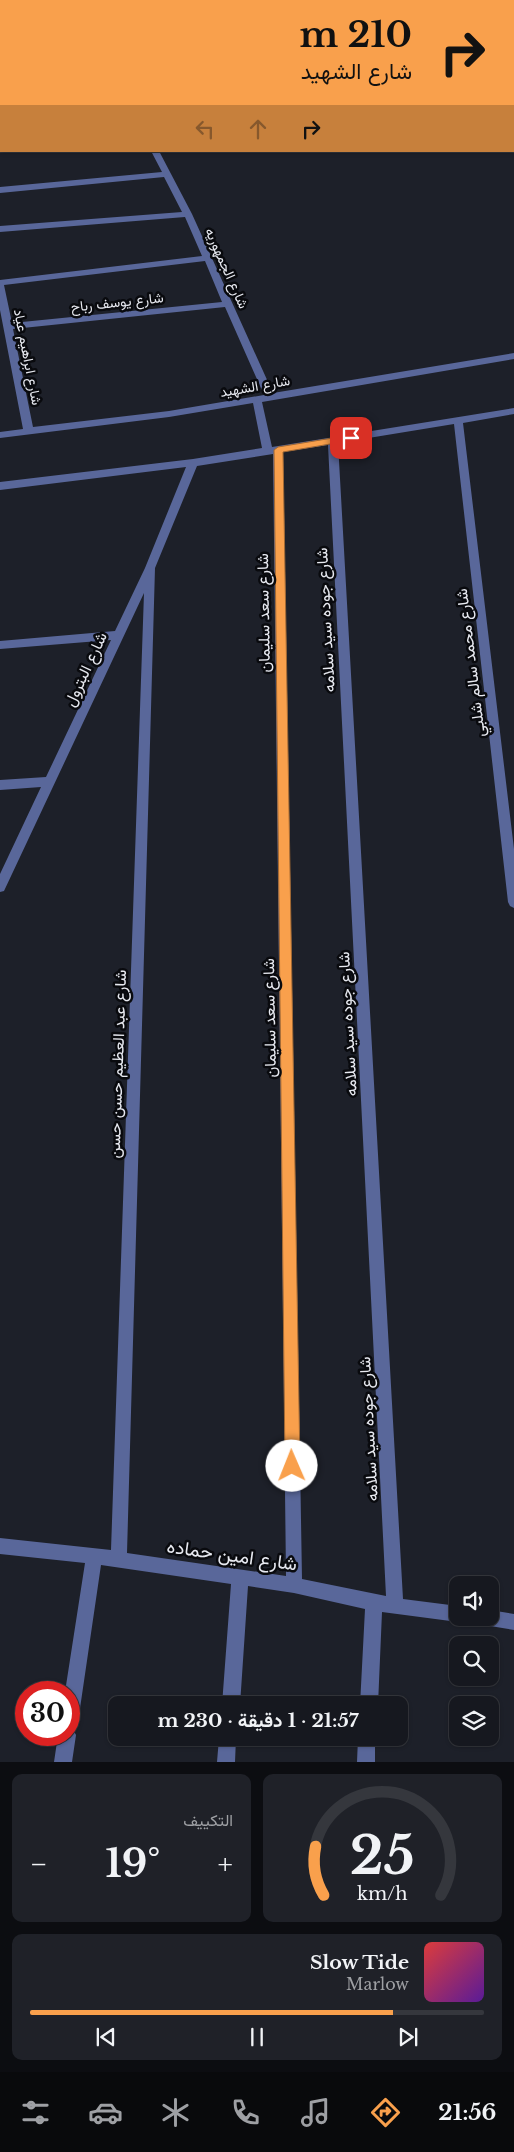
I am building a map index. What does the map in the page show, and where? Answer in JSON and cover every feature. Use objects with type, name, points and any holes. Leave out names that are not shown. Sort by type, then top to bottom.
[{"type":"street","name":"شارع الجمهوريه","points":[[156,152],[188,214],[270,398]]},
{"type":"street","points":[[0,190],[167,174]]},
{"type":"street","points":[[0,229],[188,214]]},
{"type":"street","points":[[0,282],[208,258]]},
{"type":"street","name":"شارع ابراهيم عياد","points":[[0,287],[29,432]]},
{"type":"street","name":"شارع يوسف رباح","points":[[8,326],[229,304]]},
{"type":"street","name":"شارع الشهيد","points":[[0,435],[257,400],[514,356]]},
{"type":"street","name":"شارع سعد سليمان","points":[[257,400],[273,451],[294,1585]]},
{"type":"street","points":[[0,486],[193,463],[514,411]]},
{"type":"street","name":"شارع محمد سالم شلبي","points":[[458,420],[514,902]]},
{"type":"street","name":"شارع جوده سيد سلامه","points":[[333,441],[395,1606]]},
{"type":"street","name":"شارع البترول","points":[[0,886],[150,568],[193,463]]},
{"type":"street","name":"شارع عبد العظيم حسن حسن","points":[[119,1560],[150,568]]},
{"type":"street","points":[[0,646],[119,635]]},
{"type":"street","points":[[0,785],[50,782]]},
{"type":"street","points":[[0,886],[0,900]]},
{"type":"street","name":"شارع امين حماده","points":[[0,1546],[94,1556],[240,1579],[294,1585],[374,1603],[449,1613]]},
{"type":"street","points":[[75,1681],[94,1556]]},
{"type":"street","points":[[231,1696],[240,1579]]},
{"type":"street","points":[[369,1696],[374,1603]]},
{"type":"street","points":[[499,1620],[514,1622]]},
{"type":"street","points":[[63,1762],[65,1746]]},
{"type":"street","points":[[226,1762],[227,1746]]},
{"type":"street","points":[[366,1762],[367,1746]]},
{"type":"route","points":[[292,1466],[278,450],[351,438]]}]
